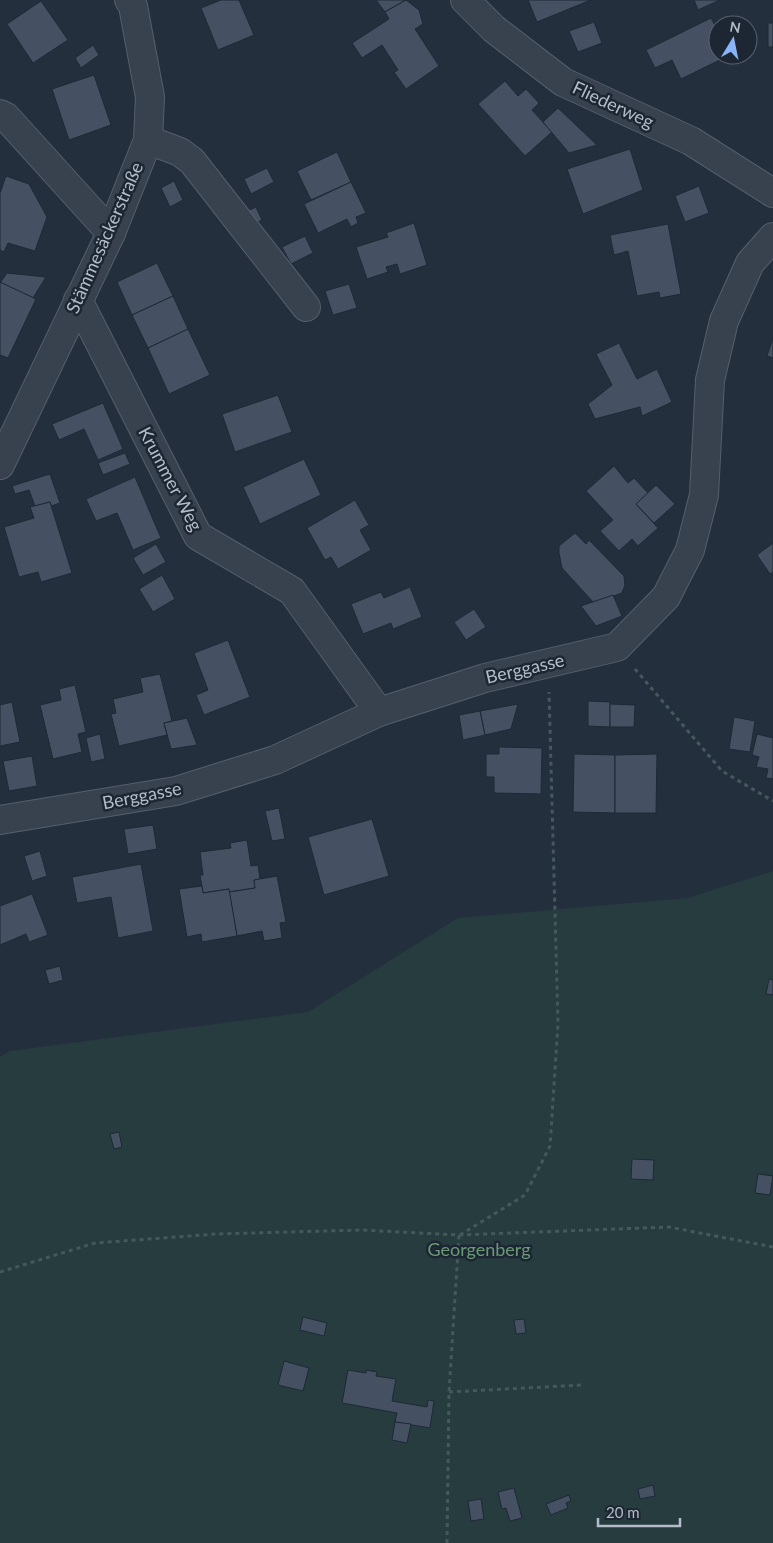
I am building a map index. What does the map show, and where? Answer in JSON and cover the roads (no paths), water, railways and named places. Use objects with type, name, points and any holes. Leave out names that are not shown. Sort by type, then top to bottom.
[{"type":"street","name":"Stämmesäckerstraße","points":[[0,465],[111,233],[148,140],[150,97],[133,6],[130,0]]},
{"type":"street","name":"Fliederweg","points":[[465,0],[494,29],[563,82],[691,141],[773,193]]},
{"type":"street","points":[[0,114],[6,117],[111,233]]},
{"type":"street","points":[[148,140],[180,152],[192,161],[306,307]]},
{"type":"street","name":"Berggasse","points":[[0,820],[176,791],[275,760],[379,712],[485,678],[617,647],[666,597],[690,550],[704,495],[710,380],[724,321],[750,263],[773,237]]},
{"type":"street","name":"Krummer Weg","points":[[78,300],[198,536],[292,591],[379,712]]},
{"type":"park label","name":"Georgenberg","points":[[479,1250]]}]
